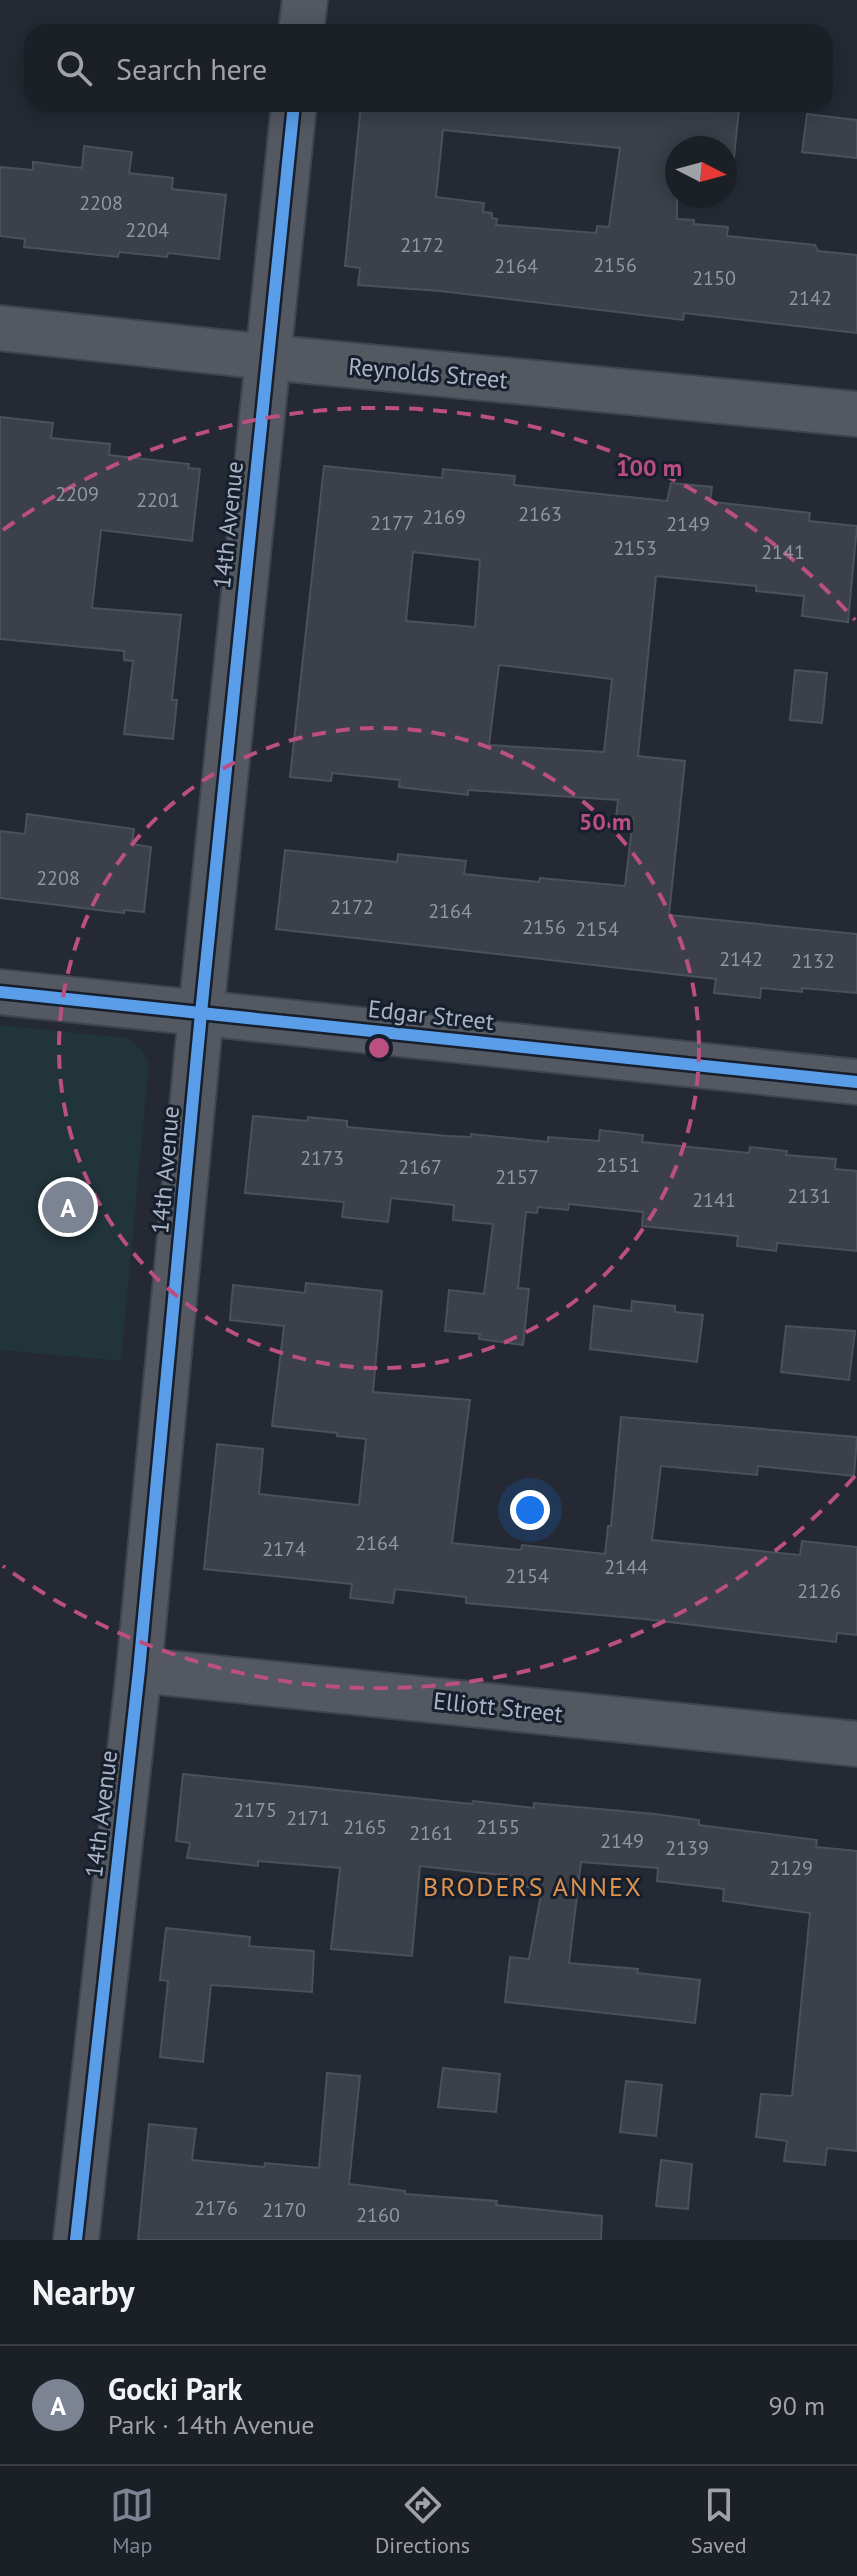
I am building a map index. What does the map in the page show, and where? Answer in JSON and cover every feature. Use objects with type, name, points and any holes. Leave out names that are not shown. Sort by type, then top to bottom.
[{"type":"street","points":[[302,24],[305,0]]},
{"type":"street","name":"14th Avenue","points":[[76,2240],[139,1670],[201,1013],[293,112]]},
{"type":"street","name":"Reynolds Street","points":[[0,328],[857,414]]},
{"type":"street","name":"Edgar Street","points":[[0,992],[857,1082]]},
{"type":"street","name":"Elliott Street","points":[[139,1670],[857,1744]]},
{"type":"green space","points":[[0,1025],[128,1038],[149,1063],[121,1361],[0,1350]]},
{"type":"building","points":[[360,112],[739,112],[736,136],[665,136],[665,208],[677,208],[677,219],[728,227],[727,236],[815,245],[818,251],[857,255],[857,333],[684,313],[683,320],[440,291],[358,285],[360,268],[345,266]],"holes":[[[443,130],[620,148],[609,227],[597,226],[596,233],[496,225],[497,219],[492,218],[492,213],[483,212],[484,203],[436,197]]]},
{"type":"building","points":[[807,114],[857,120],[857,158],[802,152]]},
{"type":"building","points":[[84,146],[132,152],[129,173],[173,178],[172,189],[226,195],[219,259],[168,253],[167,257],[119,252],[118,257],[24,247],[25,239],[0,236],[0,167],[33,170],[33,162],[82,168]]},
{"type":"building","points":[[0,417],[53,423],[51,438],[110,444],[109,455],[189,464],[188,468],[200,469],[192,541],[101,530],[92,608],[181,615],[172,700],[177,700],[173,739],[124,734],[133,661],[124,660],[124,651],[0,639]]},
{"type":"building","points":[[324,466],[442,478],[443,469],[515,476],[514,485],[667,501],[671,483],[712,487],[710,501],[810,513],[809,521],[857,526],[848,622],[802,616],[804,596],[756,591],[756,586],[656,576],[638,756],[685,761],[669,915],[857,934],[857,993],[761,988],[760,998],[714,993],[716,979],[276,929],[285,850],[397,862],[398,854],[466,861],[464,874],[539,882],[540,878],[625,886],[633,818],[616,817],[618,800],[468,790],[468,795],[399,787],[400,780],[332,773],[331,781],[290,777]],"holes":[[[413,552],[480,560],[475,627],[406,621]],[[499,665],[612,679],[604,752],[489,745]]]},
{"type":"building","points":[[795,670],[827,673],[822,723],[790,720]]},
{"type":"building","points":[[27,814],[134,829],[132,844],[151,847],[144,912],[124,910],[124,913],[0,898],[0,831],[25,834]]},
{"type":"building","points":[[253,1116],[307,1121],[308,1117],[347,1121],[347,1127],[548,1142],[548,1137],[599,1141],[600,1130],[643,1135],[642,1142],[749,1153],[750,1147],[787,1151],[786,1155],[836,1159],[835,1169],[857,1171],[857,1251],[777,1243],[776,1251],[737,1246],[738,1236],[642,1226],[643,1212],[569,1204],[568,1210],[538,1207],[537,1213],[526,1212],[518,1288],[529,1289],[523,1345],[479,1339],[480,1334],[445,1331],[449,1290],[484,1294],[493,1224],[453,1220],[454,1205],[391,1198],[388,1222],[342,1217],[344,1202],[245,1193]]},
{"type":"building","points":[[306,1283],[382,1291],[373,1392],[470,1400],[452,1543],[521,1550],[522,1545],[605,1554],[608,1526],[611,1526],[621,1417],[857,1437],[854,1476],[758,1466],[757,1475],[661,1466],[652,1540],[800,1555],[802,1541],[857,1547],[857,1635],[837,1633],[836,1642],[644,1619],[466,1603],[466,1597],[395,1589],[393,1603],[350,1598],[352,1584],[204,1569],[217,1444],[263,1449],[259,1494],[359,1505],[366,1439],[272,1426],[284,1326],[230,1320],[233,1285],[305,1293]]},
{"type":"building","points":[[632,1301],[675,1306],[675,1312],[703,1315],[697,1362],[590,1349],[594,1306],[631,1311]]},
{"type":"building","points":[[786,1326],[855,1331],[849,1380],[781,1372]]},
{"type":"building","points":[[183,1774],[472,1804],[473,1801],[534,1808],[534,1803],[655,1814],[699,1820],[699,1825],[817,1840],[816,1847],[857,1851],[857,2151],[827,2148],[825,2165],[784,2161],[787,2141],[756,2137],[761,2094],[792,2096],[810,1913],[723,1901],[724,1889],[657,1881],[658,1868],[581,1862],[569,1963],[638,1969],[637,1973],[700,1980],[695,2023],[505,2002],[510,1957],[529,1959],[542,1889],[519,1886],[520,1877],[420,1866],[412,1956],[331,1949],[340,1868],[258,1861],[258,1866],[187,1858],[190,1843],[176,1841]]},
{"type":"building","points":[[166,1928],[250,1937],[249,1946],[314,1951],[312,1992],[211,1985],[203,2062],[160,2057],[168,1981],[160,1980]]},
{"type":"building","points":[[443,2068],[500,2074],[496,2112],[438,2107]]},
{"type":"building","points":[[327,2073],[360,2076],[349,2184],[405,2191],[405,2194],[497,2201],[496,2205],[602,2216],[601,2240],[138,2240],[149,2124],[196,2129],[192,2160],[264,2167],[265,2163],[319,2168]]},
{"type":"building","points":[[626,2081],[662,2085],[656,2136],[620,2132]]},
{"type":"building","points":[[661,2160],[692,2164],[688,2209],[656,2206]]},
{"type":"cycle path","points":[[76,2240],[139,1670],[201,1013],[293,112]]},
{"type":"cycle path","points":[[0,992],[857,1082]]},
{"type":"place","name":"Gocki Park","points":[[68,1207]]},
{"type":"district","name":"BRODERS ANNEX","points":[[533,1886]]}]
